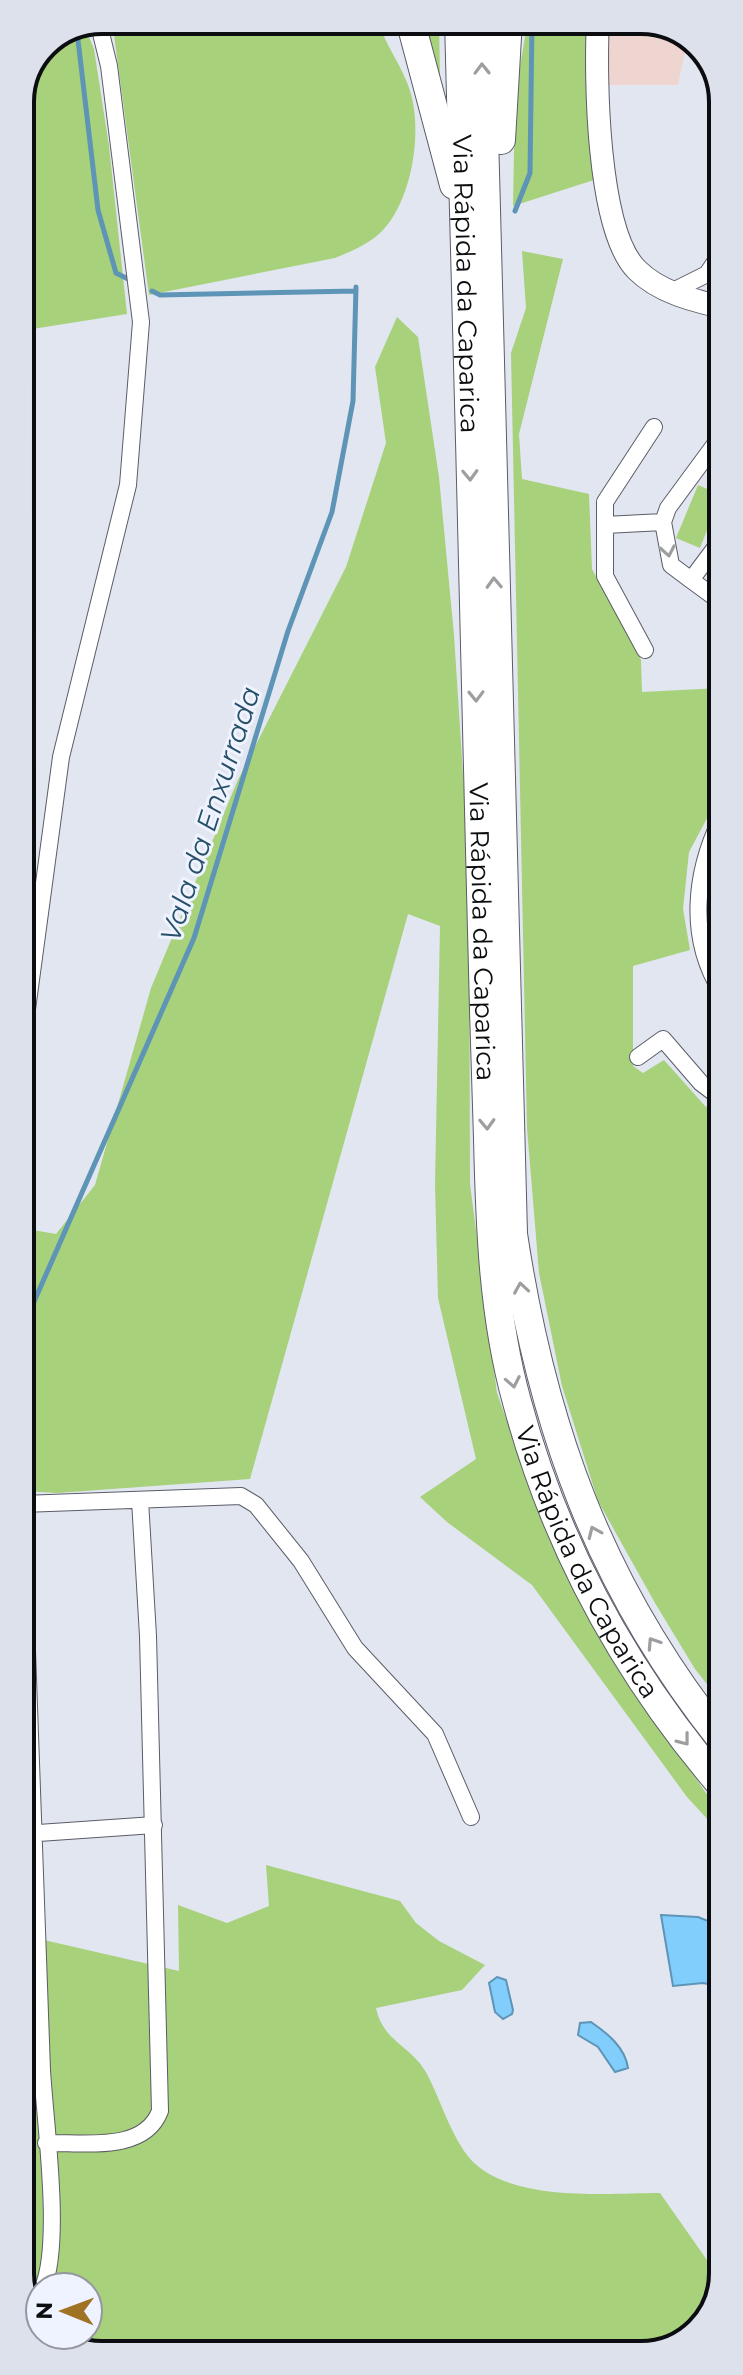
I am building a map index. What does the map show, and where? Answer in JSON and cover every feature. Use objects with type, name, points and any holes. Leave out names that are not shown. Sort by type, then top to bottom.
[{"type":"highway","points":[[413,34],[431,109],[476,226]]},
{"type":"highway","name":"Via Rápida da Caparica","points":[[460,34],[476,226],[513,1234],[525,1314],[543,1392],[564,1456],[601,1548],[645,1630],[709,1721]]},
{"type":"highway","name":"Via Rápida da Caparica","points":[[481,34],[476,226],[487,1129],[491,1240],[501,1323],[516,1401],[553,1511],[586,1584],[640,1677],[709,1769]]},
{"type":"highway","points":[[476,226],[501,147],[507,34]]},
{"type":"street","points":[[34,957],[61,757],[128,485],[141,322],[109,66],[101,34]]},
{"type":"street","points":[[597,34],[595,70],[615,233],[623,252],[638,271],[671,292],[709,303]]},
{"type":"street","points":[[671,292],[709,271]]},
{"type":"street","points":[[645,650],[605,576],[605,502],[654,427]]},
{"type":"street","points":[[709,452],[668,508],[663,522],[671,565],[709,593]]},
{"type":"street","points":[[605,525],[663,522]]},
{"type":"street","points":[[691,580],[709,556]]},
{"type":"street","points":[[709,848],[703,862],[697,911],[702,952],[709,966]]},
{"type":"street","points":[[638,1057],[663,1039],[709,1089]]},
{"type":"street","points":[[34,1504],[241,1496],[256,1505],[301,1561],[355,1648],[435,1734],[471,1817]]},
{"type":"street","points":[[46,2143],[134,2140],[154,2127],[160,2111],[154,1825],[140,1500]]},
{"type":"street","points":[[34,1834],[154,1825]]},
{"type":"street","points":[[34,1948],[52,2198],[45,2271]]},
{"type":"shaded area","points":[[608,34],[659,36],[685,50],[678,85],[609,85]]},
{"type":"green space","points":[[114,34],[383,34],[411,94],[415,146],[408,184],[393,217],[383,230],[360,247],[335,258],[149,295]]},
{"type":"green space","points":[[423,34],[439,34],[440,79],[437,78]]},
{"type":"green space","points":[[526,34],[590,34],[597,179],[513,206],[515,95]]},
{"type":"green space","points":[[88,35],[94,49],[109,146],[127,314],[34,329],[35,88],[45,64],[54,54],[64,45]]},
{"type":"green space","points":[[522,251],[563,259],[519,434],[522,479],[589,494],[592,569],[641,660],[642,692],[709,689],[709,814],[689,852],[683,909],[690,950],[633,966],[633,1066],[643,1073],[664,1060],[709,1108],[709,1687],[655,1603],[598,1501],[562,1386],[539,1273],[527,1128],[511,353],[526,308]]},
{"type":"green space","points":[[397,317],[418,337],[439,477],[454,635],[469,868],[470,1184],[497,1393],[546,1532],[610,1654],[709,1796],[709,1821],[687,1797],[532,1585],[447,1522],[420,1497],[476,1459],[438,1298],[435,1185],[440,926],[408,914],[250,1479],[57,1493],[34,1492],[34,1230],[56,1234],[95,1185],[151,988],[237,782],[346,567],[386,443],[375,367]]},
{"type":"green space","points":[[698,485],[709,490],[709,525],[700,548],[676,538]]},
{"type":"green space","points":[[266,1865],[400,1901],[416,1923],[439,1941],[485,1965],[462,1990],[376,2008],[385,2029],[421,2065],[458,2142],[480,2168],[502,2180],[554,2192],[660,2193],[709,2263],[705,2295],[695,2315],[671,2334],[642,2341],[104,2341],[104,2271],[34,2271],[34,1938],[179,1971],[178,1905],[227,1923],[269,1906]]},
{"type":"water","points":[[661,1915],[698,1917],[709,1921],[709,1984],[673,1986]]},
{"type":"water","points":[[497,1977],[506,1980],[513,2010],[503,2019],[495,2012],[489,1983]]},
{"type":"water","points":[[591,2022],[619,2047],[628,2068],[615,2072],[598,2047],[578,2035],[580,2023]]},
{"type":"waterway","name":"Vala da Enxurrada","points":[[515,211],[530,173],[532,34]]},
{"type":"waterway","points":[[77,39],[98,210],[116,273],[128,279]]},
{"type":"waterway","name":"Vala da Enxurrada","points":[[34,1302],[194,938],[288,631],[332,512],[353,401],[356,287]]},
{"type":"waterway","points":[[152,291],[160,295],[356,291]]}]
